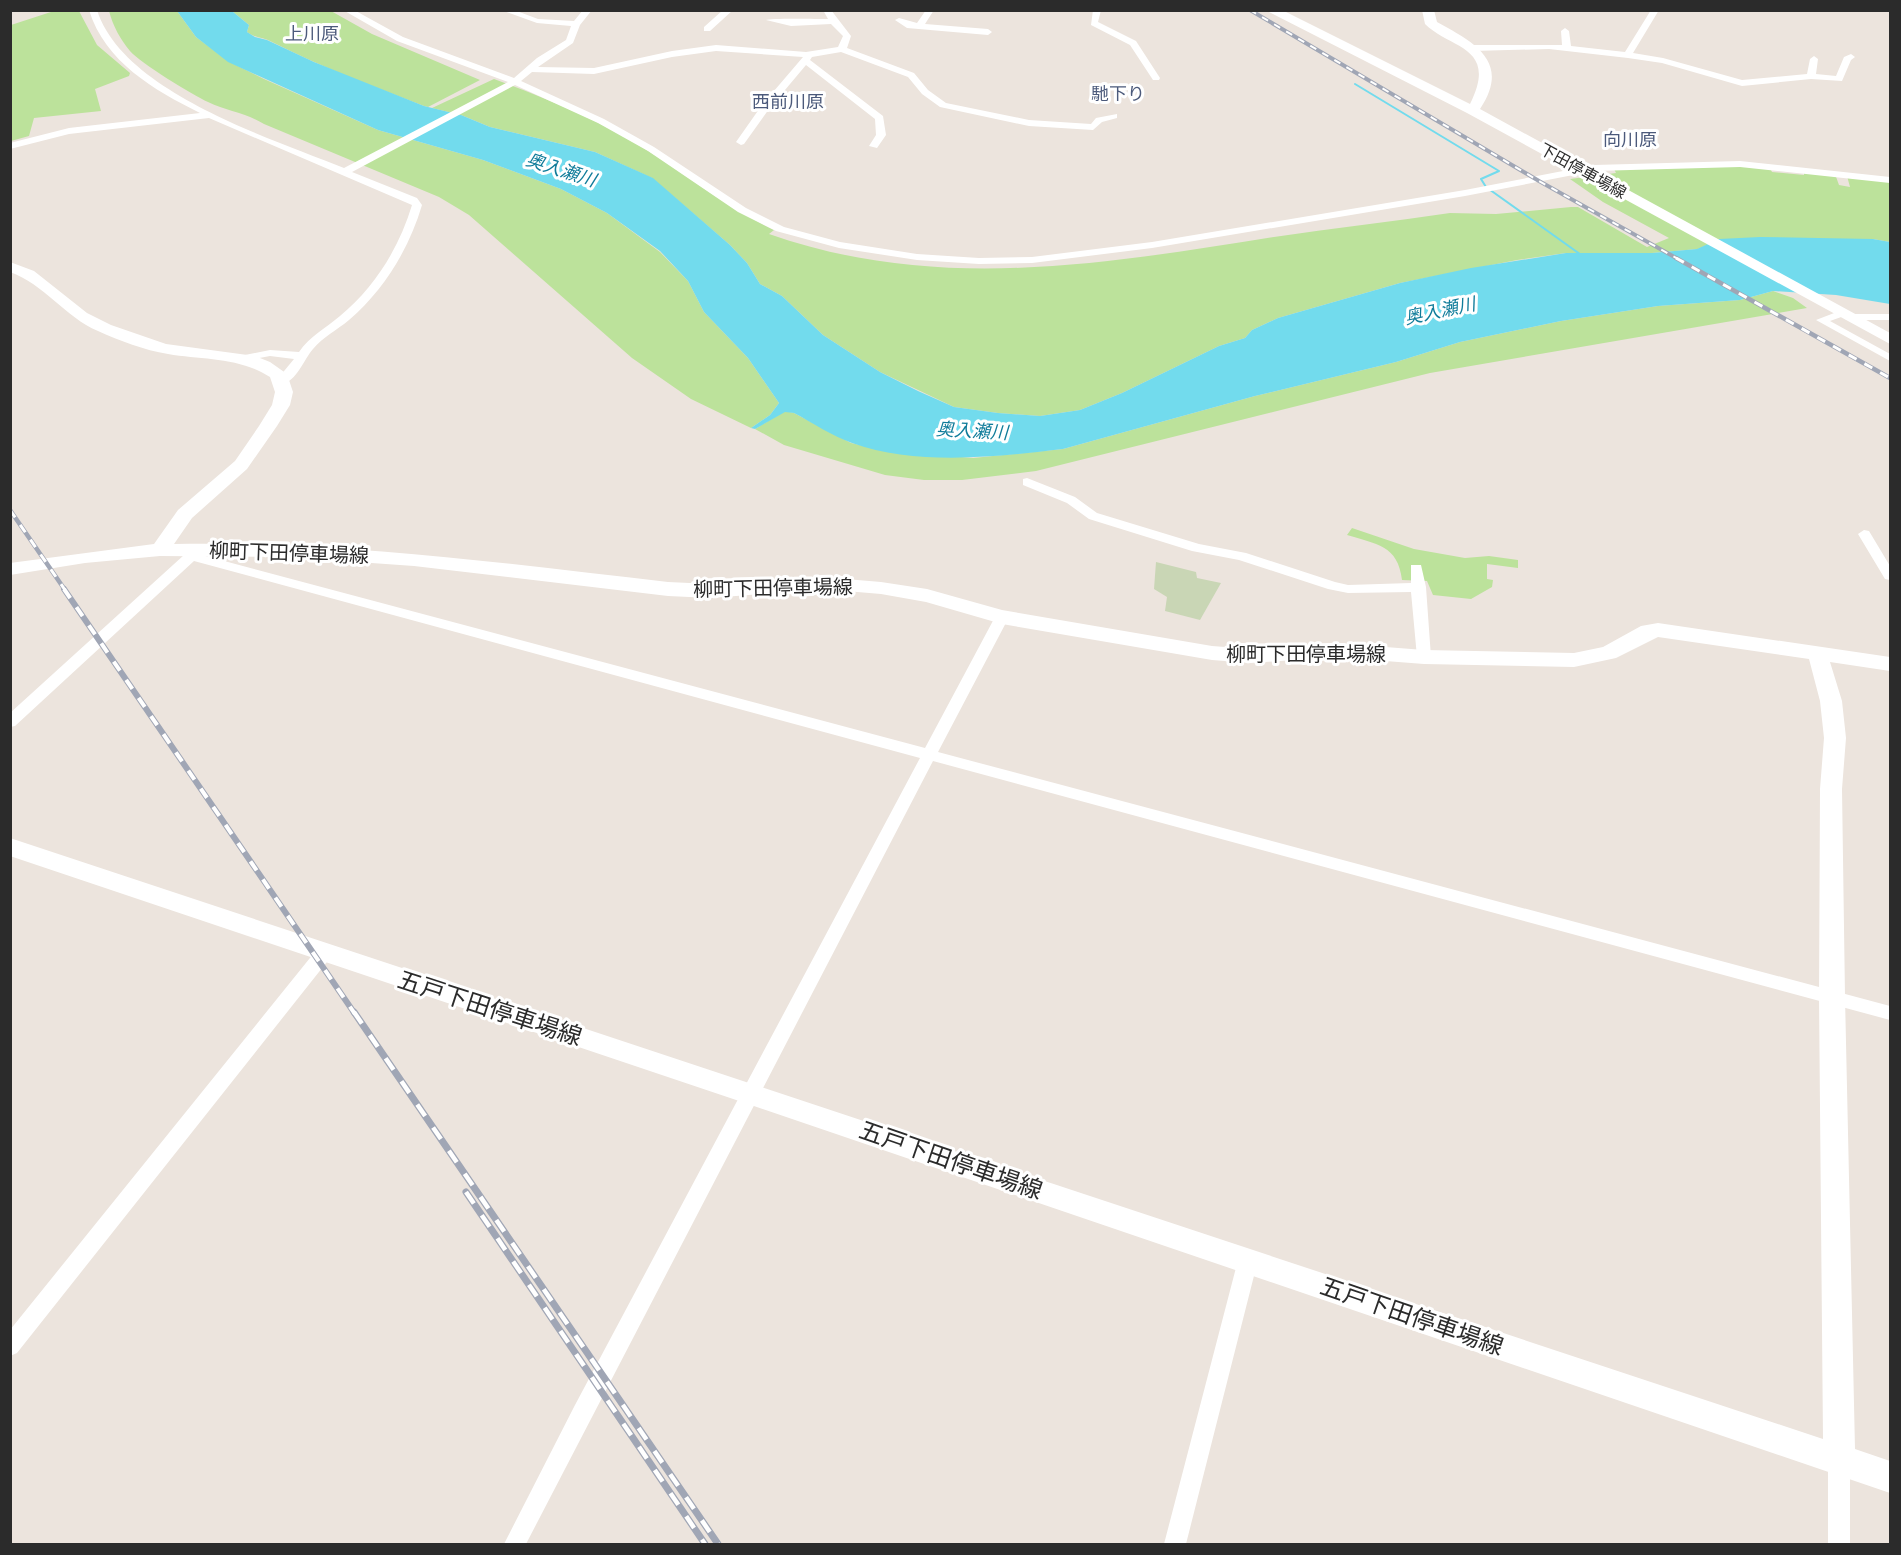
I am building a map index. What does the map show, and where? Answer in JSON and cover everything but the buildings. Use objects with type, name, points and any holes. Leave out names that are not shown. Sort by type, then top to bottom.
[{"type":"main road","name":"下田停車場線","points":[[1271,10],[1472,110],[1890,339]]},
{"type":"main road","points":[[1428,10],[1429,21],[1433,25],[1473,48],[1485,79],[1472,110]]},
{"type":"main road","points":[[10,267],[27,271],[43,287],[81,316],[100,326],[170,351],[239,358],[270,368],[278,374],[284,392],[280,405],[244,461],[185,514],[160,550]]},
{"type":"main road","name":"柳町下田停車場線","points":[[10,569],[70,558],[160,550],[191,553],[239,549],[381,557],[668,589],[711,591],[822,583],[927,596],[1002,617],[1212,653],[1251,656],[1334,650],[1424,657],[1574,660],[1609,653],[1648,631],[1658,630],[1890,664]]},
{"type":"main road","points":[[1817,652],[1831,701],[1835,738],[1831,789],[1832,997],[1839,1460]]},
{"type":"main road","name":"五戸下田停車場線","points":[[10,847],[751,1093],[1890,1477]]},
{"type":"street","points":[[93,10],[105,40],[128,64],[208,115],[347,171],[413,200],[417,205],[411,229],[401,250],[349,315],[312,344],[294,372],[281,382]]},
{"type":"street","points":[[347,10],[400,39],[513,83],[601,122],[641,143],[742,210],[780,229],[839,245],[917,257],[979,261],[1032,260],[1141,247],[1454,195],[1580,170],[1740,164],[1890,180]]},
{"type":"street","points":[[505,10],[542,22],[576,24]]},
{"type":"street","points":[[347,171],[513,83],[570,41],[576,24],[588,10]]},
{"type":"street","points":[[707,29],[729,10]]},
{"type":"street","points":[[827,10],[833,21],[847,36],[842,49]]},
{"type":"street","points":[[920,26],[930,10]]},
{"type":"street","points":[[1097,10],[1094,23],[1133,43],[1156,78]]},
{"type":"street","points":[[1629,55],[1655,10]]},
{"type":"street","points":[[512,19],[545,11]]},
{"type":"street","points":[[766,16],[791,23],[833,21]]},
{"type":"street","points":[[899,20],[907,25],[988,32]]},
{"type":"street","points":[[1565,31],[1567,48]]},
{"type":"street","points":[[1473,48],[1527,45],[1629,55],[1663,61],[1742,83],[1811,76],[1839,79],[1847,59],[1851,57]]},
{"type":"street","points":[[530,69],[594,71],[684,51],[726,47],[808,57],[842,49],[903,70],[917,80],[936,101],[956,109],[1029,123],[1079,128],[1094,128],[1099,120],[1114,116]]},
{"type":"street","points":[[741,142],[761,110],[781,86],[790,81],[808,57]]},
{"type":"street","points":[[808,57],[880,118],[881,135],[874,146]]},
{"type":"street","points":[[1811,76],[1814,59]]},
{"type":"street","points":[[10,146],[69,131],[208,115]]},
{"type":"street","points":[[1890,317],[1841,312],[1821,320],[1890,358]]},
{"type":"street","points":[[239,358],[270,353],[303,356]]},
{"type":"street","points":[[1027,482],[1071,500],[1093,516],[1197,548],[1241,556],[1333,585],[1348,588],[1419,587]]},
{"type":"street","points":[[1864,534],[1890,576]]},
{"type":"street","points":[[10,722],[191,553],[928,756],[1890,1013]]},
{"type":"street","points":[[1416,568],[1424,657]]},
{"type":"street","points":[[515,1545],[582,1412],[1002,617]]},
{"type":"street","points":[[10,1346],[324,953]]},
{"type":"street","points":[[1175,1545],[1248,1260]]},
{"type":"street","points":[[1839,1460],[1839,1545]]},
{"type":"green space","points":[[54,11],[79,11],[97,45],[130,73],[129,76],[95,89],[101,111],[34,118],[29,136],[11,141],[11,25]]},
{"type":"green space","points":[[109,11],[177,11],[196,37],[228,61],[264,79],[378,130],[483,160],[561,189],[607,213],[660,252],[688,281],[704,312],[748,358],[779,403],[770,415],[751,428],[691,399],[632,358],[469,215],[439,197],[191,93],[155,71],[130,51],[117,32]]},
{"type":"green space","points":[[232,11],[331,11],[372,34],[480,80],[428,107],[424,106],[250,34],[247,32],[249,25]]},
{"type":"green space","points":[[494,79],[567,108],[620,134],[721,200],[774,230],[769,234],[832,252],[895,263],[958,268],[1020,268],[1083,263],[1450,213],[1496,214],[1571,207],[1578,207],[1647,247],[1669,238],[1603,202],[1570,179],[1616,173],[1614,169],[1730,166],[1770,168],[1772,172],[1804,175],[1804,171],[1835,174],[1839,185],[1850,187],[1847,176],[1890,182],[1890,242],[1873,239],[1720,239],[1698,249],[1652,253],[1566,253],[1517,260],[1400,283],[1278,318],[1252,330],[1245,338],[1219,346],[1122,393],[1080,410],[1040,416],[998,413],[954,407],[880,372],[823,335],[782,296],[760,284],[747,263],[730,245],[652,178],[595,152],[490,127],[461,115],[432,108]]},
{"type":"green space","points":[[1773,291],[1793,298],[1807,308],[1430,373],[1036,471],[962,480],[924,480],[885,475],[784,445],[755,429],[785,411],[794,413],[851,443],[882,450],[973,458],[1063,449],[1255,396],[1396,362],[1460,342],[1561,321],[1658,306],[1740,300]]},
{"type":"green space","points":[[1352,528],[1414,549],[1465,558],[1489,556],[1518,560],[1518,568],[1487,564],[1487,579],[1493,580],[1492,587],[1471,599],[1433,595],[1427,581],[1402,580],[1396,559],[1384,548],[1347,535]]},
{"type":"green space","points":[[1156,562],[1196,572],[1197,578],[1221,583],[1200,620],[1165,611],[1167,597],[1154,589]]},
{"type":"water","name":"奥入瀬川","points":[[177,11],[232,11],[249,25],[247,32],[255,37],[424,106],[461,115],[490,127],[595,152],[653,178],[730,245],[747,263],[760,284],[782,296],[823,335],[880,372],[954,407],[1040,416],[1080,410],[1122,393],[1219,346],[1245,338],[1252,330],[1278,318],[1400,283],[1471,268],[1566,253],[1652,253],[1697,249],[1719,239],[1760,237],[1873,239],[1890,242],[1890,304],[1836,295],[1773,291],[1740,300],[1658,306],[1561,321],[1460,342],[1396,362],[1255,396],[1063,449],[984,457],[903,455],[852,443],[794,413],[785,412],[755,429],[751,428],[770,415],[779,403],[748,358],[704,312],[688,281],[660,251],[607,213],[561,189],[483,160],[378,130],[228,62],[196,37]]},
{"type":"waterway","points":[[1355,84],[1499,171],[1481,179],[1486,187],[1584,257]]},
{"type":"railway","points":[[1250,10],[1539,181],[1678,259]]},
{"type":"railway","points":[[1676,258],[1890,378]]},
{"type":"railway","points":[[10,510],[65,590]]},
{"type":"railway","points":[[64,589],[355,1014]]},
{"type":"railway","points":[[354,1012],[718,1544]]},
{"type":"railway","points":[[466,1192],[705,1544]]},
{"type":"district","name":"上川原","points":[[312,34]]},
{"type":"district","name":"馳下り","points":[[1118,94]]},
{"type":"district","name":"西前川原","points":[[788,102]]},
{"type":"district","name":"向川原","points":[[1630,140]]}]
